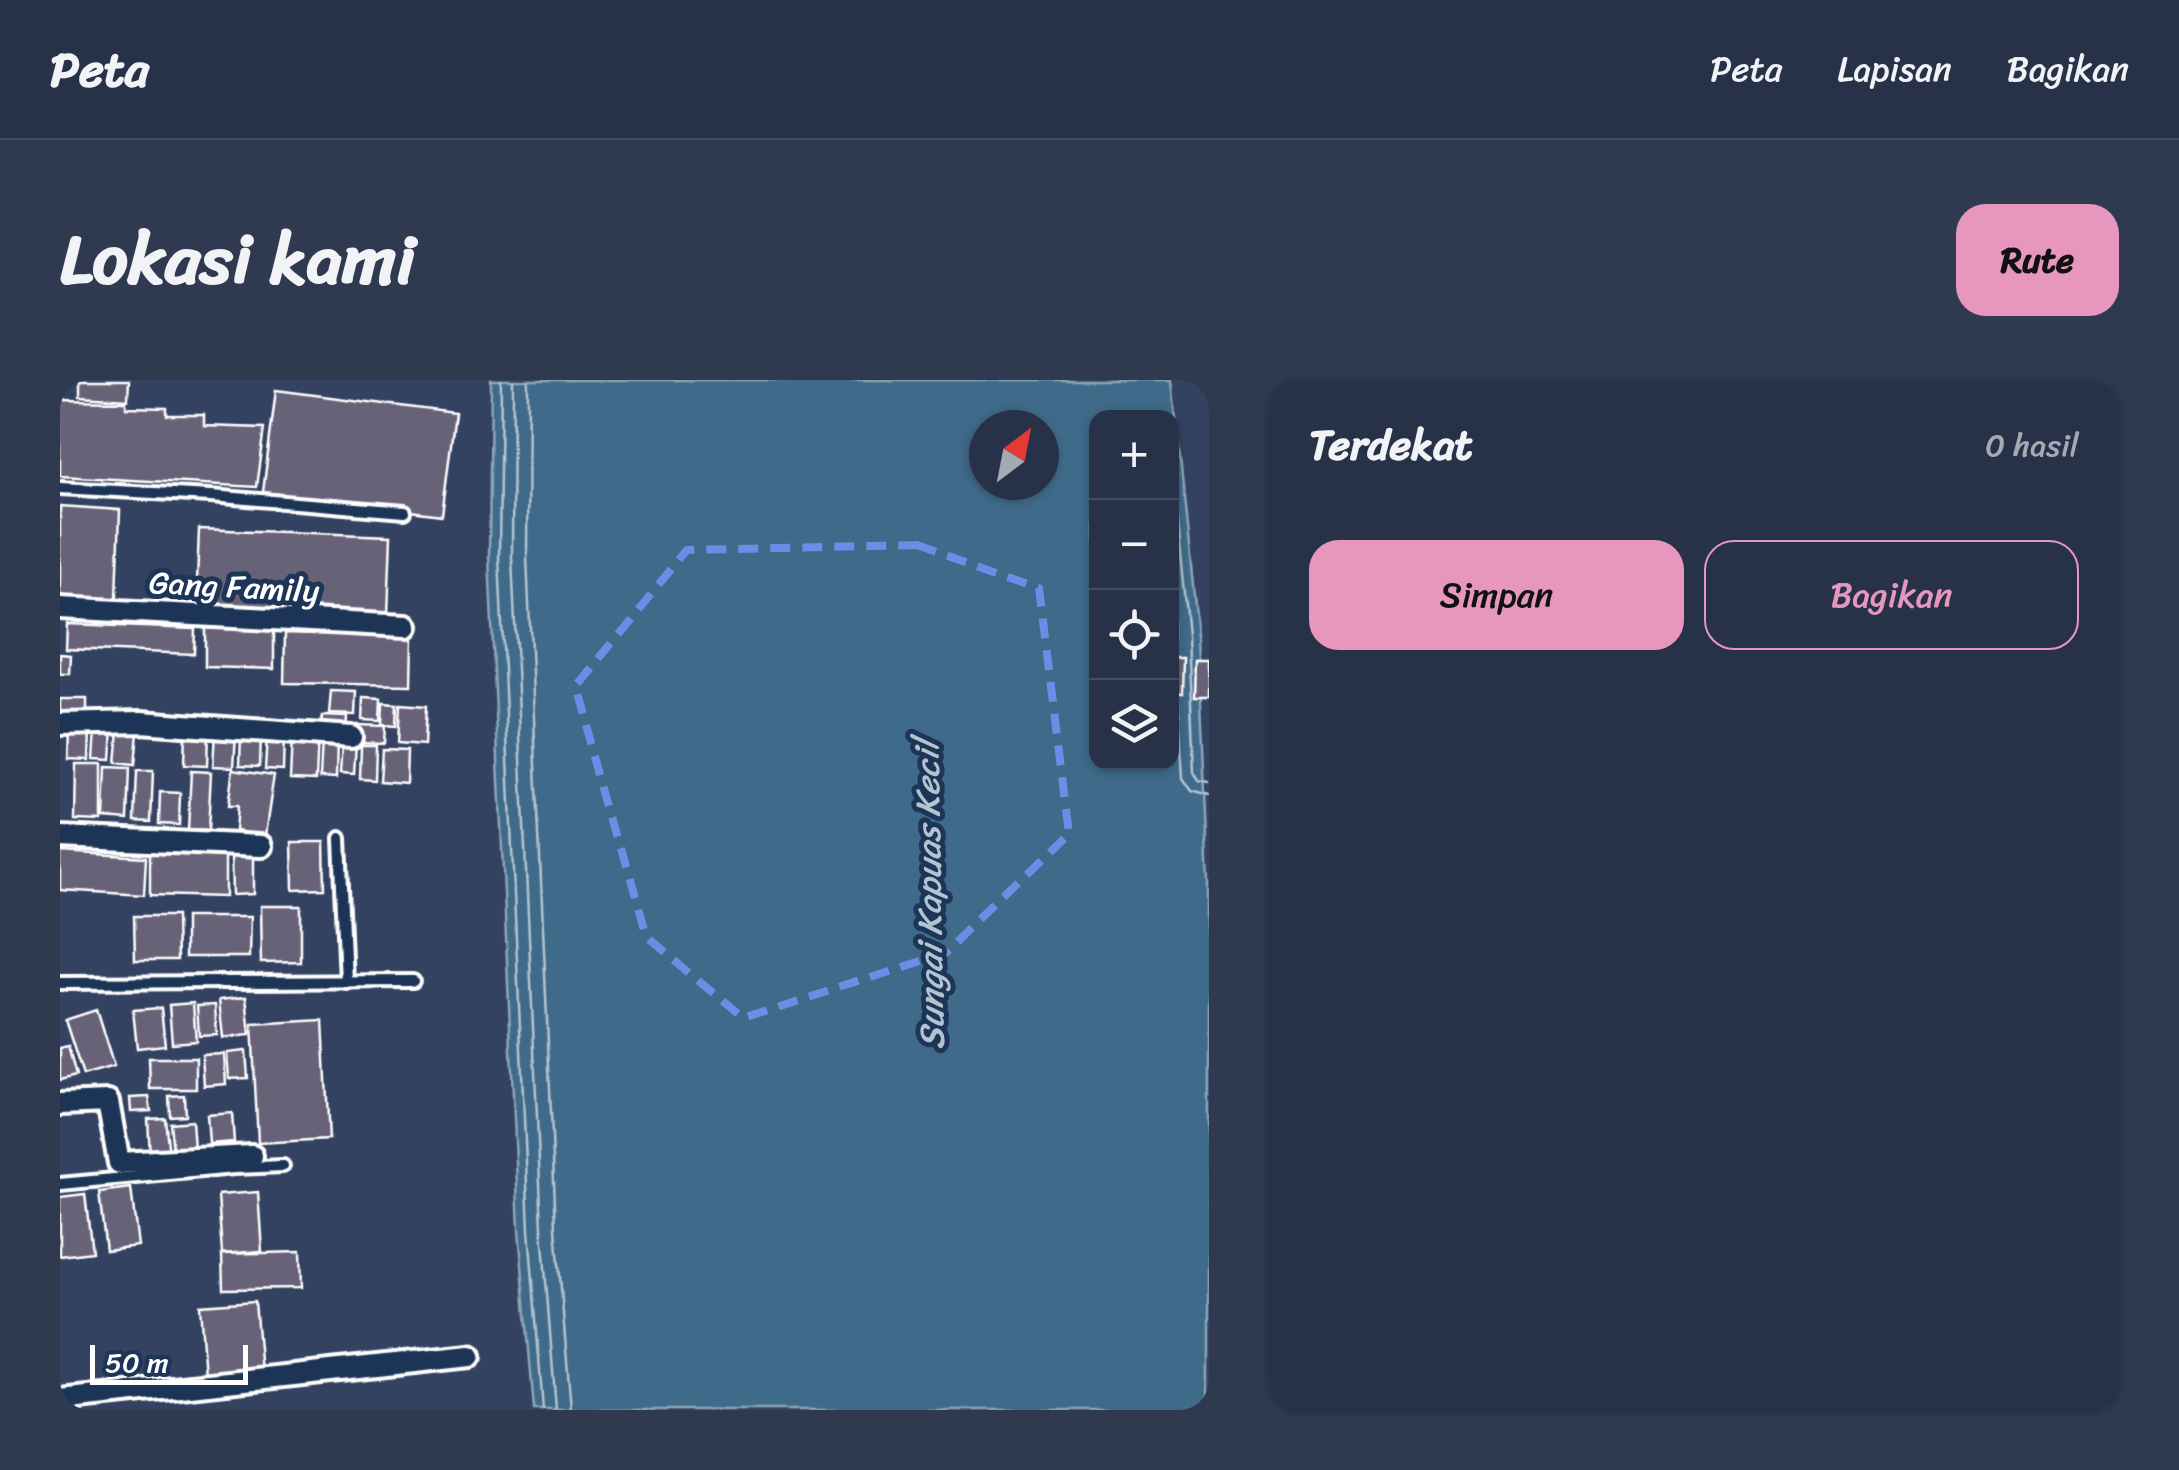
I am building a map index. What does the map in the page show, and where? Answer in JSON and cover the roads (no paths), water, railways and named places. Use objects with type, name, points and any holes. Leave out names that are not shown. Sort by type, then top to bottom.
[{"type":"street","name":"Gang Family","points":[[60,608],[406,626]]},
{"type":"street","points":[[60,724],[140,722],[352,737]]},
{"type":"street","points":[[60,837],[261,846]]},
{"type":"street","points":[[60,1104],[108,1102],[119,1163],[252,1156]]},
{"type":"street","points":[[60,1400],[470,1356]]},
{"type":"lane","points":[[60,488],[405,512]]},
{"type":"lane","points":[[340,838],[346,982]]},
{"type":"lane","points":[[60,983],[414,981]]},
{"type":"lane","points":[[60,1184],[283,1166]]},
{"type":"water","name":"Sungai Kapuas Kecil","points":[[491,380],[1172,380],[1175,410],[1089,410],[1089,770],[1179,770],[1179,449],[1198,635],[1209,884],[1209,1410],[534,1410],[519,1230],[489,557]]}]
